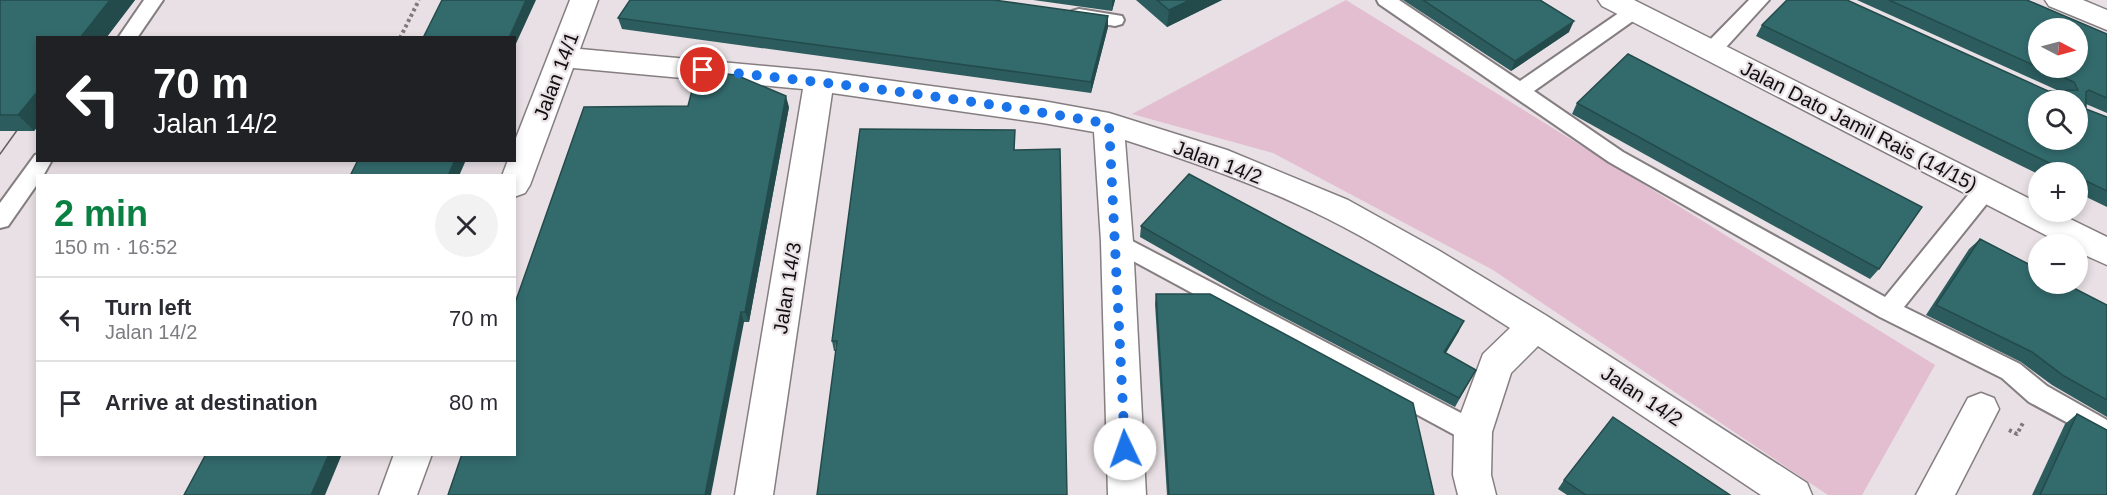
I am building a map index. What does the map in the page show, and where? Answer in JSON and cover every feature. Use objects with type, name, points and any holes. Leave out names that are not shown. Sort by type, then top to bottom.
[{"type":"street","name":"Jalan 14/1","points":[[516,180],[584,0]]},
{"type":"street","points":[[2059,0],[2107,21]]},
{"type":"street","name":"Jalan Dato Jamil Rais (14/15)","points":[[1623,6],[2107,252]]},
{"type":"street","name":"Jalan 14/2","points":[[562,57],[819,81],[1043,112],[1109,124],[1216,158],[1337,209],[1426,259],[1535,326],[1793,495]]},
{"type":"street","name":"Jalan 14/3","points":[[754,495],[819,81]]},
{"type":"street","points":[[1109,124],[1117,242],[1127,495]]},
{"type":"street","points":[[1477,495],[1472,475],[1473,432],[1496,365],[1535,326]]},
{"type":"street","points":[[1935,495],[1981,409]]},
{"type":"street","points":[[398,495],[412,456]]},
{"type":"lane","points":[[128,36],[154,0]]},
{"type":"lane","points":[[1386,0],[1616,157],[1888,310],[2010,371],[2038,394],[2107,433]]},
{"type":"lane","points":[[1711,51],[1760,0]]},
{"type":"lane","points":[[1520,91],[1623,6]]},
{"type":"lane","points":[[1056,12],[1116,20]]},
{"type":"lane","points":[[0,220],[41,162]]},
{"type":"lane","points":[[1888,310],[1985,190]]},
{"type":"lane","points":[[1117,242],[1473,432]]},
{"type":"path","points":[[401,36],[419,0]]},
{"type":"shaded area","points":[[1346,0],[1935,365],[1862,495],[1828,495],[1493,270],[1273,153],[1132,114]]},
{"type":"building","points":[[0,0],[110,0],[82,36],[36,36],[36,93],[18,115],[0,115]]},
{"type":"building","points":[[442,0],[526,0],[510,36],[424,36]]},
{"type":"building","points":[[630,0],[994,0],[1108,16],[1091,82],[618,18]]},
{"type":"building","points":[[1157,0],[1190,0],[1169,10]]},
{"type":"building","points":[[1423,0],[1540,0],[1574,21],[1515,61]]},
{"type":"building","points":[[1787,0],[1847,0],[2046,90],[2028,90],[2028,150],[2088,150],[2088,110],[2107,117],[2107,191],[2088,182],[2088,162],[2047,162],[1762,25]]},
{"type":"building","points":[[1889,0],[2027,0],[2069,18],[2028,18],[2028,63]]},
{"type":"building","points":[[2088,26],[2107,34],[2107,98],[2089,90],[2078,90],[2074,82],[2065,78],[2088,78]]},
{"type":"building","points":[[1628,54],[1922,207],[1879,269],[1577,103]]},
{"type":"building","points":[[697,71],[736,75],[786,96],[745,312],[741,312],[705,495],[448,495],[461,456],[516,456],[516,300],[584,107],[688,106]]},
{"type":"building","points":[[860,129],[1015,130],[1014,150],[1060,149],[1067,495],[817,495],[837,341],[832,341]]},
{"type":"building","points":[[357,162],[454,162],[449,174],[351,174]]},
{"type":"building","points":[[1189,174],[1464,321],[1444,352],[1476,370],[1459,398],[1260,294],[1141,226]]},
{"type":"building","points":[[1980,239],[2028,264],[2028,294],[2086,294],[2107,305],[2107,400],[2064,376],[2032,352],[1936,305]]},
{"type":"building","points":[[1156,294],[1210,294],[1413,403],[1434,495],[1169,495]]},
{"type":"building","points":[[2077,414],[2107,430],[2107,495],[2040,495]]},
{"type":"building","points":[[1613,417],[1730,495],[1586,495],[1564,480]]},
{"type":"building","points":[[205,456],[328,456],[311,495],[184,495]]},
{"type":"tram line","points":[[0,154],[36,104]]},
{"type":"route","points":[[703,70],[819,81],[1043,112],[1109,124],[1117,242],[1125,449]]}]
